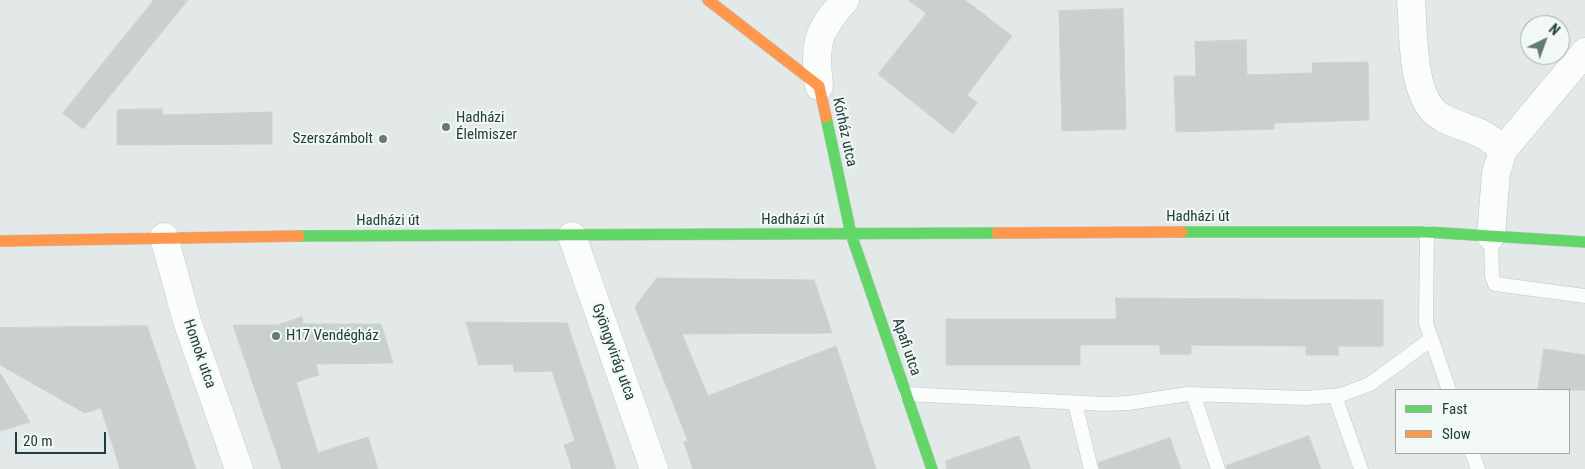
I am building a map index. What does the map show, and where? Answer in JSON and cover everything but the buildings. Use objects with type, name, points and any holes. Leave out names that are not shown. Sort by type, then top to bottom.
[{"type":"street","name":"Kórház utca","points":[[708,0],[819,86],[851,234]]},
{"type":"street","points":[[819,86],[817,45],[822,29],[845,0]]},
{"type":"street","points":[[1411,0],[1419,85],[1428,105],[1443,118],[1487,135],[1503,150]]},
{"type":"street","points":[[1491,236],[1496,173],[1503,150],[1585,52]]},
{"type":"street","name":"Hadházi út","points":[[0,241],[909,232],[1428,232],[1585,242]]},
{"type":"street","name":"Apafi utca","points":[[851,234],[932,469]]},
{"type":"street","name":"Gyöngyvirág utca","points":[[572,236],[654,469]]},
{"type":"street","name":"Homok utca","points":[[164,238],[188,321],[239,469]]},
{"type":"lane","points":[[1428,232],[1425,316],[1430,340],[1449,389]]},
{"type":"lane","points":[[1491,236],[1492,276],[1495,284],[1585,296]]},
{"type":"lane","points":[[906,394],[1076,403],[1128,403],[1193,394],[1306,398],[1335,396],[1370,384],[1430,340]]},
{"type":"lane","points":[[1193,394],[1218,469]]},
{"type":"lane","points":[[1335,396],[1361,469]]},
{"type":"lane","points":[[1076,403],[1091,469]]},
{"type":"lane","points":[[1472,454],[1478,469]]},
{"type":"traffic: fast","points":[[826,117],[851,234],[932,469]]},
{"type":"traffic: fast","points":[[1182,232],[1427,232],[1585,242]]},
{"type":"traffic: fast","points":[[299,236],[997,233]]},
{"type":"traffic: slow","points":[[708,0],[819,86],[826,117]]},
{"type":"traffic: slow","points":[[997,233],[1182,232]]},
{"type":"traffic: slow","points":[[0,241],[299,236]]},
{"type":"place","name":"Hadházi Élelmiszer","points":[[446,127]]},
{"type":"place","name":"Szerszámbolt","points":[[383,139]]},
{"type":"place","name":"H17 Vendégház","points":[[276,336]]}]
